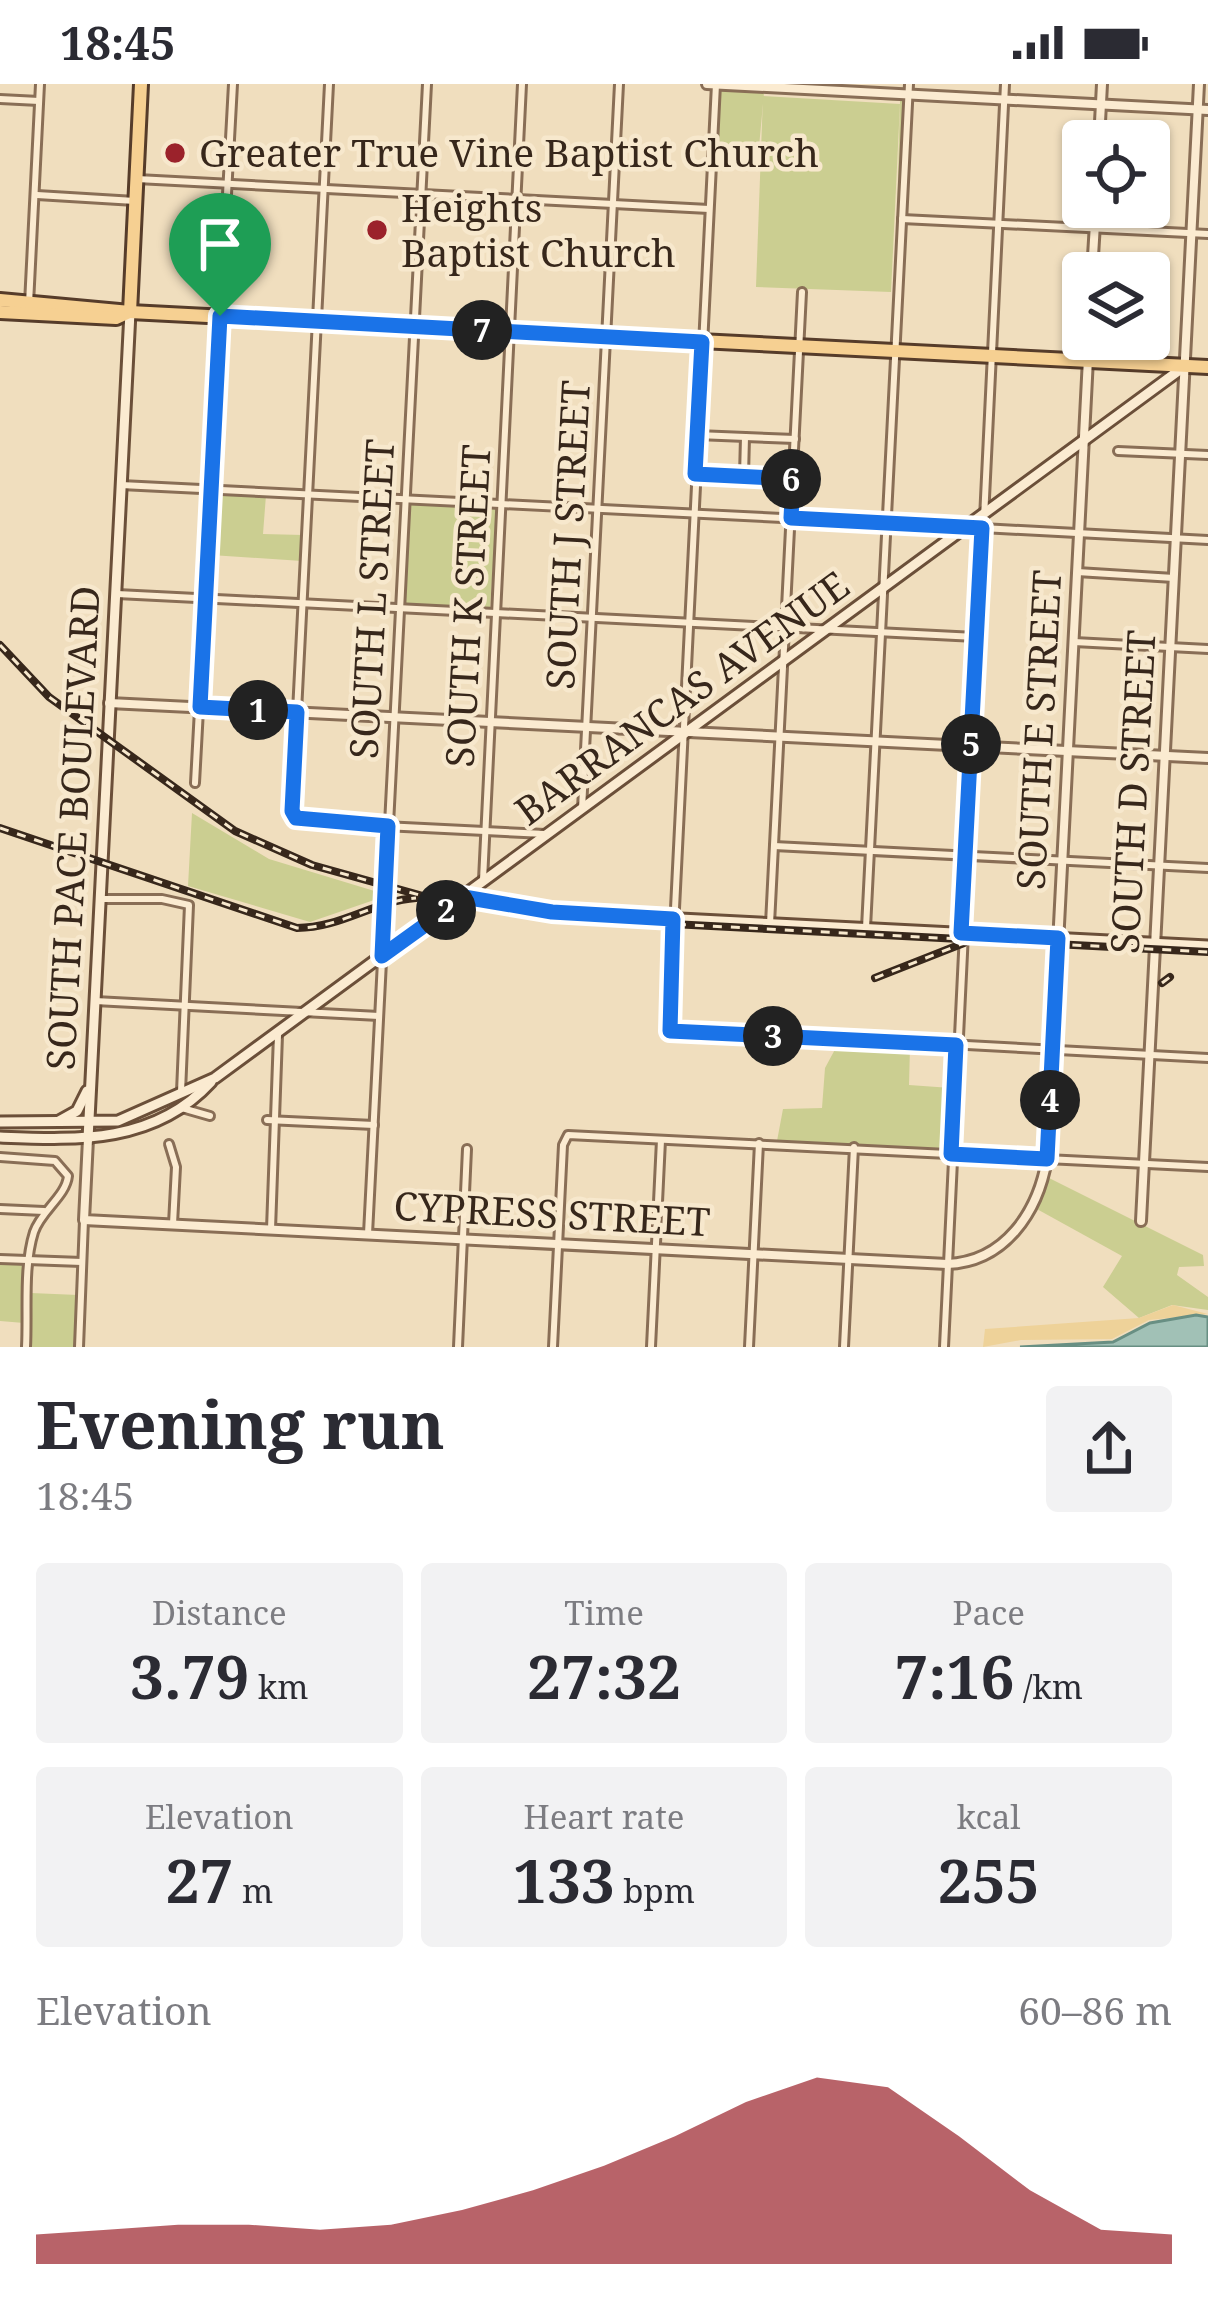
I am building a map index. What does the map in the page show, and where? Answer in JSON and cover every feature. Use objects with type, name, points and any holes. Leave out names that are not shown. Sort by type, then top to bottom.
[{"type":"main road","points":[[130,312],[141,84]]},
{"type":"main road","points":[[0,300],[116,318],[130,312],[1062,359]]},
{"type":"main road","points":[[0,312],[29,308]]},
{"type":"main road","name":"SOUTH PACE BOULEVARD","points":[[88,1139],[130,312]]},
{"type":"main road","points":[[1088,360],[1208,368]]},
{"type":"main road","name":"BARRANCAS AVENUE","points":[[0,1137],[88,1139],[131,1132],[182,1108],[278,1031],[1185,366]]},
{"type":"main road","points":[[464,897],[552,912],[1208,946]]},
{"type":"main road","name":"BARRANCAS AVENUE","points":[[0,1122],[88,1125],[135,1116],[215,1078]]},
{"type":"main road","points":[[41,1124],[77,1112],[91,1080]]},
{"type":"street","points":[[29,308],[40,84]]},
{"type":"street","points":[[195,783],[233,84]]},
{"type":"street","points":[[329,84],[295,816],[303,821],[547,834]]},
{"type":"street","name":"SOUTH L STREET","points":[[368,1234],[427,84]]},
{"type":"street","name":"SOUTH K STREET","points":[[483,884],[523,84]]},
{"type":"street","name":"SOUTH J STREET","points":[[582,809],[619,84]]},
{"type":"street","points":[[1203,110],[1004,100],[908,89],[713,84],[669,1029],[1208,1058]]},
{"type":"street","points":[[944,1347],[1005,84]]},
{"type":"street","points":[[1100,120],[1102,84]]},
{"type":"street","name":"SOUTH D STREET","points":[[1141,1220],[1192,233],[1203,110],[1199,84]]},
{"type":"street","points":[[866,928],[908,89]]},
{"type":"street","points":[[0,99],[39,101]]},
{"type":"street","points":[[136,179],[709,209]]},
{"type":"street","points":[[35,195],[135,201]]},
{"type":"street","points":[[902,219],[1208,234]]},
{"type":"street","points":[[1093,252],[1095,229]]},
{"type":"street","points":[[770,924],[802,292]]},
{"type":"street","name":"SOUTH E STREET","points":[[1010,1238],[1036,1198],[1047,1159],[1088,360]]},
{"type":"street","points":[[698,436],[795,439]]},
{"type":"street","points":[[744,476],[746,437]]},
{"type":"street","points":[[1118,451],[1208,455]]},
{"type":"street","points":[[695,474],[793,479]]},
{"type":"street","points":[[121,485],[1208,539]]},
{"type":"street","points":[[1077,572],[1174,578]]},
{"type":"street","points":[[114,593],[976,637]]},
{"type":"street","points":[[1074,642],[1208,649]]},
{"type":"street","points":[[109,703],[1208,758]]},
{"type":"street","points":[[774,846],[1208,868]]},
{"type":"street","points":[[99,899],[162,898],[189,905],[181,1095]]},
{"type":"street","points":[[94,1000],[379,1016]]},
{"type":"street","points":[[271,1229],[271,1120],[278,1031]]},
{"type":"street","points":[[182,1108],[210,1116]]},
{"type":"street","points":[[271,1120],[374,1125]]},
{"type":"street","points":[[554,1347],[565,1138],[580,1133],[1208,1167]]},
{"type":"street","name":"SOUTH PACE BOULEVARD","points":[[79,1347],[88,1139]]},
{"type":"street","points":[[651,1347],[661,1140]]},
{"type":"street","points":[[169,1144],[176,1167],[173,1224]]},
{"type":"street","points":[[748,1347],[759,1144]]},
{"type":"street","points":[[844,1347],[854,1147]]},
{"type":"street","points":[[458,1347],[467,1149]]},
{"type":"street","points":[[0,1157],[50,1160],[64,1168],[66,1187],[44,1211],[30,1260],[26,1347]]},
{"type":"street","points":[[0,1209],[44,1211]]},
{"type":"street","name":"CYPRESS STREET","points":[[84,1220],[947,1264],[983,1257],[1010,1238]]},
{"type":"street","points":[[0,1259],[82,1262]]},
{"type":"green space","points":[[718,88],[905,98],[895,294],[900,101],[764,93],[759,147],[715,147]]},
{"type":"green space","points":[[763,96],[900,104],[891,292],[756,287]]},
{"type":"green space","points":[[214,493],[266,495],[263,534],[303,535],[302,561],[211,555]]},
{"type":"green space","points":[[408,503],[497,508],[490,608],[403,604]]},
{"type":"green space","points":[[192,813],[269,859],[381,893],[380,898],[310,922],[188,886]]},
{"type":"green space","points":[[839,1042],[910,1047],[909,1085],[951,1088],[948,1151],[777,1141],[783,1109],[822,1108],[825,1068]]},
{"type":"green space","points":[[1047,1177],[1203,1255],[1204,1266],[1179,1267],[1177,1275],[1208,1297],[1208,1310],[1172,1305],[1139,1318],[1103,1287],[1122,1256],[1035,1208]]},
{"type":"green space","points":[[0,1262],[26,1263],[24,1323],[0,1321]]},
{"type":"green space","points":[[31,1293],[78,1295],[76,1347],[29,1347]]},
{"type":"sand","points":[[1173,1305],[1208,1314],[1149,1320],[1112,1339],[1021,1340],[983,1347],[985,1329],[1139,1318]]},
{"type":"water","points":[[1208,1317],[1208,1347],[1020,1347],[1113,1342],[1150,1323]]},
{"type":"railway","points":[[0,645],[49,697],[235,831],[312,865],[423,896],[556,918],[1208,952]]},
{"type":"railway","points":[[0,828],[297,928],[328,924],[416,898]]},
{"type":"railway","points":[[875,978],[964,943]]},
{"type":"railway","points":[[1162,983],[1170,977]]},
{"type":"place","name":"Greater True Vine Baptist Church","points":[[175,153]]},
{"type":"place","name":"Heights Baptist Church","points":[[377,230]]},
{"type":"route","points":[[220,316],[702,342],[695,474],[793,479],[791,518],[982,528],[961,933],[1058,938],[1047,1159],[951,1154],[956,1045],[670,1031],[673,919],[552,912],[464,897],[382,956],[388,826],[296,818],[292,811],[297,712],[200,707],[220,316]]}]
